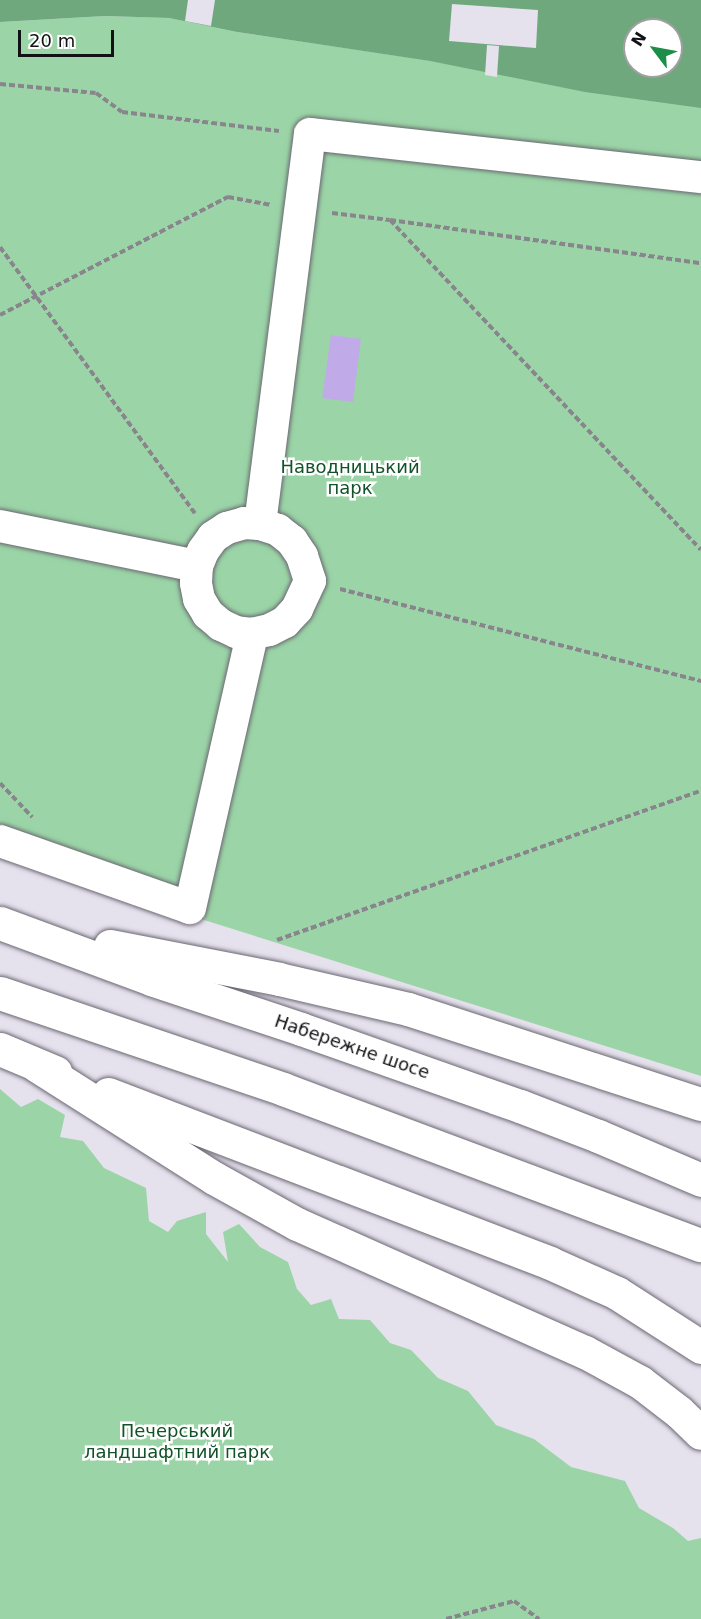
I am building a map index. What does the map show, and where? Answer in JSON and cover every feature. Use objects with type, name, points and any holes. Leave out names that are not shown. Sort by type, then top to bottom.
[{"type":"main road","points":[[0,922],[408,1009],[701,1104]]},
{"type":"main road","name":"Набережне шосе","points":[[0,922],[151,979],[520,1106],[701,1180]]},
{"type":"main road","points":[[0,993],[283,1089],[701,1245]]},
{"type":"main road","points":[[0,1049],[273,1159],[550,1263],[617,1293],[701,1347]]},
{"type":"main road","points":[[36,1065],[214,1178],[297,1224],[585,1352],[640,1382],[679,1412],[701,1433]]},
{"type":"lane","points":[[260,524],[310,134],[701,177]]},
{"type":"lane","points":[[244,523],[260,524],[278,530],[292,541],[302,556],[310,581],[297,609],[285,622],[269,630],[252,634],[236,632],[221,625],[208,614],[200,599],[196,583],[197,566],[202,551],[213,537],[228,528],[244,523]]},
{"type":"lane","points":[[0,526],[197,566]]},
{"type":"lane","points":[[0,841],[190,908],[252,634]]},
{"type":"path","points":[[0,84],[96,93],[122,112],[310,134]]},
{"type":"path","points":[[0,315],[228,197],[300,210],[390,220],[701,263]]},
{"type":"path","points":[[390,220],[701,550]]},
{"type":"path","points":[[0,248],[213,537]]},
{"type":"path","points":[[310,581],[701,681]]},
{"type":"path","points":[[277,940],[701,791]]},
{"type":"path","points":[[446,1619],[514,1600],[539,1619]]},
{"type":"green space","name":"Наводницький парк","points":[[105,16],[169,18],[237,32],[701,101],[701,1076],[0,856],[0,22]]},
{"type":"green space","name":"Печерський ландшафтний парк","points":[[0,1089],[21,1107],[38,1099],[65,1115],[60,1137],[83,1141],[104,1168],[146,1188],[149,1221],[168,1232],[177,1221],[206,1212],[206,1234],[228,1262],[223,1232],[239,1224],[260,1247],[288,1262],[297,1289],[311,1305],[331,1299],[339,1319],[370,1320],[390,1343],[411,1350],[438,1378],[468,1391],[496,1425],[534,1439],[571,1467],[625,1481],[639,1508],[673,1528],[688,1541],[701,1538],[701,1619],[0,1619]]},
{"type":"shaded area","points":[[0,0],[701,0],[701,108],[585,92],[430,61],[237,32],[169,18],[105,16],[0,22]]},
{"type":"pier","points":[[188,0],[215,0],[211,26],[185,21]]},
{"type":"pier","points":[[452,4],[538,10],[536,48],[449,41]]},
{"type":"pier","points":[[487,45],[499,46],[497,77],[485,75]]},
{"type":"building","points":[[331,335],[361,339],[353,402],[322,398]]}]
